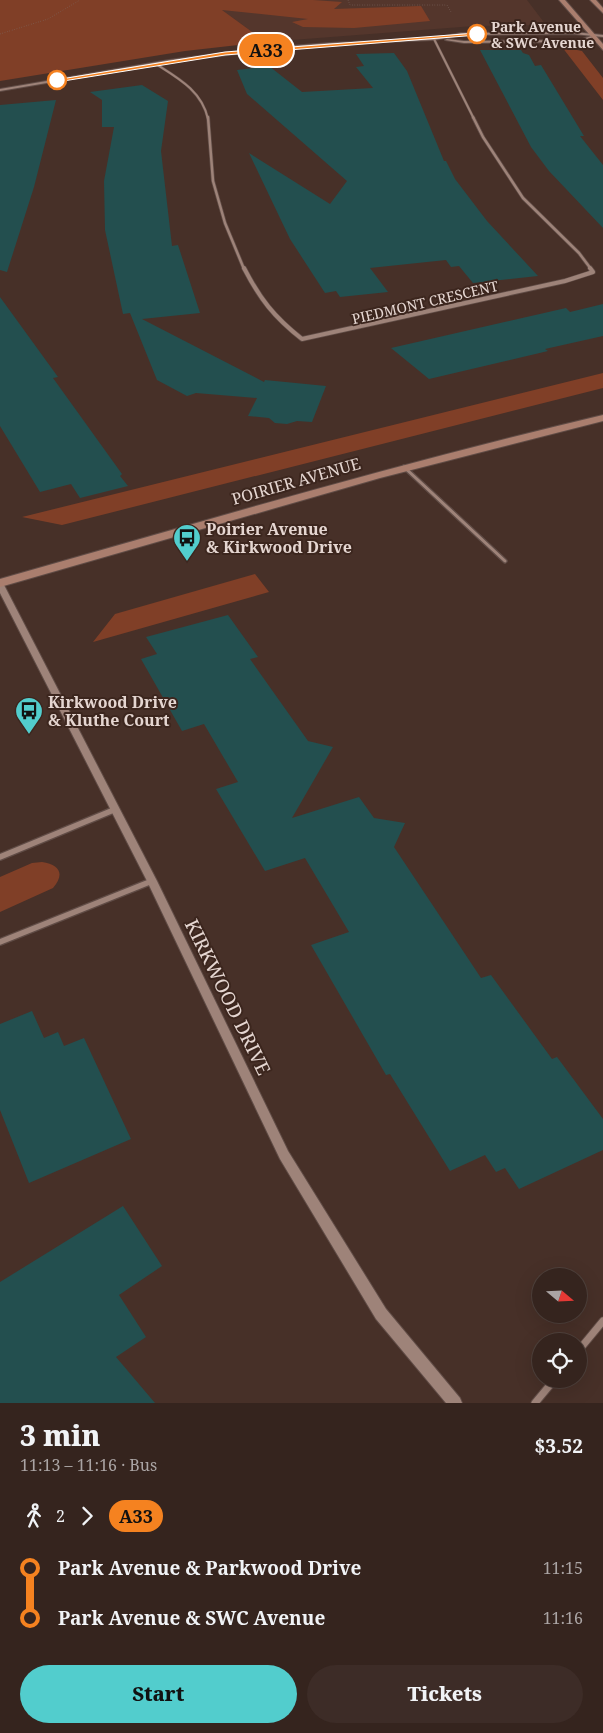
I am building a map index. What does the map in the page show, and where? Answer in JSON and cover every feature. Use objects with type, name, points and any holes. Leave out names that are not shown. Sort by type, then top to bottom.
[{"type":"main road","points":[[562,0],[603,48]]},
{"type":"main road","points":[[593,0],[603,11]]},
{"type":"main road","name":"POIRIER AVENUE","points":[[0,584],[494,443],[603,418]]},
{"type":"street","points":[[0,90],[156,64],[272,49],[434,39],[461,34],[574,33],[603,36]]},
{"type":"street","points":[[434,39],[464,42],[574,41],[593,36]]},
{"type":"street","name":"PIEDMONT CRESCENT","points":[[156,64],[192,89],[203,104],[210,121],[210,166],[220,208],[246,274],[274,317],[302,338],[565,281],[593,272],[579,253],[523,198],[483,137],[434,39]]},
{"type":"street","name":"KIRKWOOD DRIVE","points":[[0,584],[152,881],[284,1155],[380,1314],[456,1403]]},
{"type":"street","points":[[0,858],[116,809]]},
{"type":"street","points":[[0,942],[152,881]]},
{"type":"street","points":[[587,1340],[603,1321]]},
{"type":"street","points":[[535,1403],[548,1388]]},
{"type":"lane","points":[[404,468],[505,561]]},
{"type":"path","points":[[0,34],[48,19],[80,0]]},
{"type":"path","points":[[348,0],[350,4],[447,5]]},
{"type":"shaded area","points":[[0,0],[313,0],[342,2],[334,9],[421,6],[430,21],[354,28],[303,27],[292,22],[308,19],[222,10],[266,42],[185,51],[0,81]]},
{"type":"shaded area","points":[[208,0],[527,0],[546,25],[474,26],[266,42]]},
{"type":"shaded area","points":[[562,47],[582,51],[603,78],[603,100]]},
{"type":"shaded area","points":[[603,373],[603,388],[62,525],[22,517]]},
{"type":"shaded area","points":[[255,574],[269,592],[93,642],[115,614]]},
{"type":"shaded area","points":[[42,862],[53,865],[59,871],[59,878],[53,888],[0,912],[0,877],[32,863]]},
{"type":"building","points":[[480,50],[521,50],[529,55],[535,66],[541,65],[584,136],[580,136],[603,165],[603,228],[549,171],[531,147]]},
{"type":"building","points":[[394,53],[407,71],[444,161],[446,161],[455,179],[487,221],[538,276],[473,283],[459,266],[451,267],[446,260],[370,268],[388,292],[340,297],[336,291],[325,293],[290,239],[249,153],[330,204],[347,181],[247,94],[237,70],[269,66],[302,92],[373,88],[356,67],[364,66],[356,54]]},
{"type":"building","points":[[142,85],[168,101],[161,151],[172,246],[178,245],[200,313],[142,319],[264,382],[265,380],[326,386],[312,422],[275,423],[269,418],[248,416],[257,398],[196,393],[187,396],[157,380],[130,313],[123,314],[105,230],[104,181],[114,127],[102,127],[102,100],[90,92]]},
{"type":"building","points":[[56,100],[34,187],[7,272],[0,270],[0,105]]},
{"type":"building","points":[[0,297],[58,377],[53,378],[122,474],[120,476],[128,486],[80,498],[71,484],[40,492],[0,426]]},
{"type":"building","points":[[603,304],[603,336],[429,379],[391,348],[566,308],[570,312]]},
{"type":"building","points":[[228,615],[258,657],[250,659],[308,741],[333,747],[292,818],[359,797],[374,818],[405,823],[394,847],[481,978],[491,975],[552,1059],[557,1057],[603,1119],[603,1150],[519,1189],[505,1168],[496,1172],[485,1155],[450,1171],[390,1074],[386,1075],[311,945],[349,932],[305,858],[265,871],[216,789],[238,782],[204,724],[182,731],[141,659],[157,654],[146,637]]},
{"type":"building","points":[[32,1011],[44,1038],[58,1032],[64,1046],[84,1038],[131,1139],[29,1183],[0,1110],[0,1024]]},
{"type":"building","points":[[123,1206],[162,1266],[119,1295],[146,1337],[116,1357],[155,1403],[0,1403],[0,1282]]},
{"type":"bus line","name":"A33","points":[[57,80],[225,54],[272,49],[434,39],[461,34],[477,34]]},
{"type":"place","name":"Park Avenue & SWC Avenue","points":[[477,34]]},
{"type":"place","name":"Poirier Avenue & Kirkwood Drive","points":[[187,562]]},
{"type":"place","name":"Kirkwood Drive & Kluthe Court","points":[[29,735]]}]
